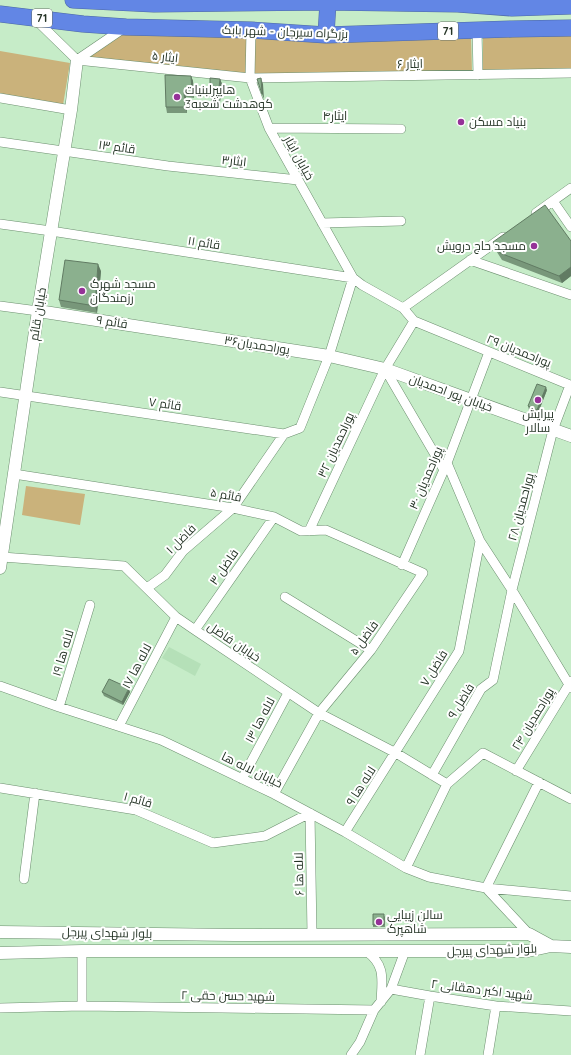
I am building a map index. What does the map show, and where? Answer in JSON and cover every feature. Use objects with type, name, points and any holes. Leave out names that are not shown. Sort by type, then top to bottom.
[{"type":"highway","name":"71","points":[[73,0],[154,4],[188,2],[458,2],[512,8],[571,6]]},
{"type":"highway","points":[[326,35],[328,2]]},
{"type":"highway","name":"بزرگراه سیرجان - شهر بابک","points":[[0,14],[83,24],[126,27],[251,30],[326,35],[571,28]]},
{"type":"main road","name":"خیابان قائم","points":[[1,563],[38,311],[71,110],[77,60]]},
{"type":"main road","name":"قائم ۹","points":[[38,311],[186,334]]},
{"type":"main road","name":"پوراحمدیان۳۶","points":[[186,334],[329,356]]},
{"type":"main road","name":"خیابان پور احمدیان","points":[[329,356],[385,369],[571,436]]},
{"type":"main road","name":"بلوار شهدای پیرجل","points":[[0,932],[214,935],[529,934],[552,946]]},
{"type":"main road","points":[[214,935],[219,940],[219,944],[214,951]]},
{"type":"main road","points":[[232,951],[227,944],[230,937],[234,935]]},
{"type":"main road","name":"بلوار شهدای پیرجل","points":[[0,953],[82,951],[528,951],[552,946]]},
{"type":"main road","points":[[552,946],[571,947]]},
{"type":"street","points":[[33,17],[77,60],[126,27]]},
{"type":"street","name":"خیابان ایثار","points":[[251,30],[250,78],[269,128],[353,278],[362,285],[403,308]]},
{"type":"street","points":[[478,30],[478,75]]},
{"type":"street","name":"ایثار ۵","points":[[77,60],[250,78]]},
{"type":"street","name":"ایثار ۶","points":[[250,78],[571,73]]},
{"type":"street","points":[[0,98],[71,110]]},
{"type":"street","name":"ایثار۴","points":[[269,128],[401,128]]},
{"type":"street","name":"قائم ۱۳","points":[[0,142],[168,166]]},
{"type":"street","name":"ایثار۳","points":[[168,166],[298,180]]},
{"type":"street","points":[[527,220],[571,188]]},
{"type":"street","points":[[553,202],[571,227]]},
{"type":"street","points":[[322,223],[401,221]]},
{"type":"street","name":"قائم ۱۱","points":[[0,224],[353,278]]},
{"type":"street","points":[[414,321],[403,308],[508,233]]},
{"type":"street","points":[[470,260],[570,294]]},
{"type":"street","points":[[329,356],[353,278]]},
{"type":"street","points":[[0,306],[38,311]]},
{"type":"street","name":"پوراحمدیان ۲۹","points":[[414,321],[570,384],[553,430]]},
{"type":"street","name":"پوراحمدیان ۳۲","points":[[309,531],[385,369],[414,321]]},
{"type":"street","name":"پوراحمدیان ۳۰","points":[[402,565],[445,467],[490,352]]},
{"type":"street","name":"قائم ۷","points":[[0,392],[284,434],[300,428],[329,356]]},
{"type":"street","points":[[385,369],[445,467],[480,541],[570,685]]},
{"type":"street","name":"پوراحمدیان ۲۸","points":[[512,590],[553,430]]},
{"type":"street","name":"فاضل ۱","points":[[147,588],[165,575],[184,551],[233,508],[284,434]]},
{"type":"street","name":"قائم ۵","points":[[14,474],[233,508],[274,517],[301,531],[326,530],[423,573]]},
{"type":"street","name":"فاضل ۳","points":[[195,630],[274,517]]},
{"type":"street","name":"فاضل ۷","points":[[396,753],[459,651],[480,541]]},
{"type":"street","name":"خیابان فاضل","points":[[1,563],[124,566],[176,617],[288,693],[319,713],[396,753],[447,784]]},
{"type":"street","name":"فاضل ۵","points":[[274,794],[319,713],[371,650],[423,573]]},
{"type":"street","name":"فاضل ۹","points":[[432,775],[481,689],[493,680],[512,590]]},
{"type":"street","points":[[284,597],[371,650]]},
{"type":"street","name":"لاله ها ۱۹","points":[[59,707],[90,605]]},
{"type":"street","name":"لاله ها ۱۷","points":[[119,726],[176,617]]},
{"type":"street","name":"پوراحمدیان ۲۴","points":[[516,771],[570,685]]},
{"type":"street","name":"خیابان لاله ها","points":[[0,686],[161,740],[274,794],[345,832],[406,868],[429,877],[486,888],[570,894]]},
{"type":"street","name":"لاله ها ۱۳","points":[[242,779],[288,693]]},
{"type":"street","name":"لاله ها ۹","points":[[345,832],[396,753]]},
{"type":"street","points":[[406,868],[447,784],[483,753],[571,799]]},
{"type":"street","points":[[529,934],[486,888],[539,782]]},
{"type":"street","name":"قائم ۱","points":[[0,788],[136,810],[213,843],[264,836],[310,813]]},
{"type":"street","points":[[24,879],[34,793]]},
{"type":"street","name":"لاله ها ۶","points":[[310,813],[312,934]]},
{"type":"street","points":[[82,951],[82,1006]]},
{"type":"street","points":[[366,951],[373,956],[382,971],[381,1002]]},
{"type":"street","points":[[351,1055],[360,1042],[374,1010],[391,989],[404,951]]},
{"type":"street","name":"شهید اکبر دهقانی ۲","points":[[391,989],[496,1006],[571,1011]]},
{"type":"street","points":[[420,1055],[430,996]]},
{"type":"street","name":"شهید حسن حقی ۲","points":[[0,1008],[82,1006],[374,1010]]},
{"type":"street","points":[[488,1055],[496,1006]]},
{"type":"shaded area","points":[[127,30],[248,34],[247,75],[87,57]]},
{"type":"shaded area","points":[[571,33],[571,70],[483,71],[483,34]]},
{"type":"shaded area","points":[[255,34],[471,36],[472,72],[255,74]]},
{"type":"shaded area","points":[[0,51],[70,63],[63,105],[0,95]]},
{"type":"shaded area","points":[[26,486],[85,494],[80,525],[22,515]]},
{"type":"shaded area","points":[[169,647],[201,664],[195,676],[162,658]]},
{"type":"building","name":"هایپرلبنیات کوهدشت شعبه3","points":[[165,75],[191,76],[192,92],[184,92],[185,107],[166,107]]},
{"type":"building","points":[[210,78],[220,79],[218,97],[210,97]]},
{"type":"building","points":[[261,78],[262,94],[257,79]]},
{"type":"building","name":"مسجد حاج درویش","points":[[545,205],[571,241],[571,267],[559,276],[500,253],[493,242]]},
{"type":"building","name":"مسجد شهرک رزمندگان","points":[[65,260],[98,264],[95,306],[59,300]]},
{"type":"building","name":"پیرایش سالار","points":[[537,384],[546,387],[537,410],[528,406]]},
{"type":"building","points":[[109,679],[129,688],[122,702],[102,692]]},
{"type":"building","name":"سالن زیبایی شاهپرک","points":[[373,914],[384,914],[384,925],[373,925]]},
{"type":"place","name":"هایپرلبنیات کوهدشت شعبه3","points":[[177,97]]},
{"type":"place","name":"بنیاد مسکن","points":[[461,122]]},
{"type":"place","name":"مسجد حاج درویش","points":[[534,246]]},
{"type":"place","name":"مسجد شهرک رزمندگان","points":[[82,291]]},
{"type":"place","name":"پیرایش سالار","points":[[538,400]]},
{"type":"place","name":"سالن زیبایی شاهپرک","points":[[379,922]]}]
